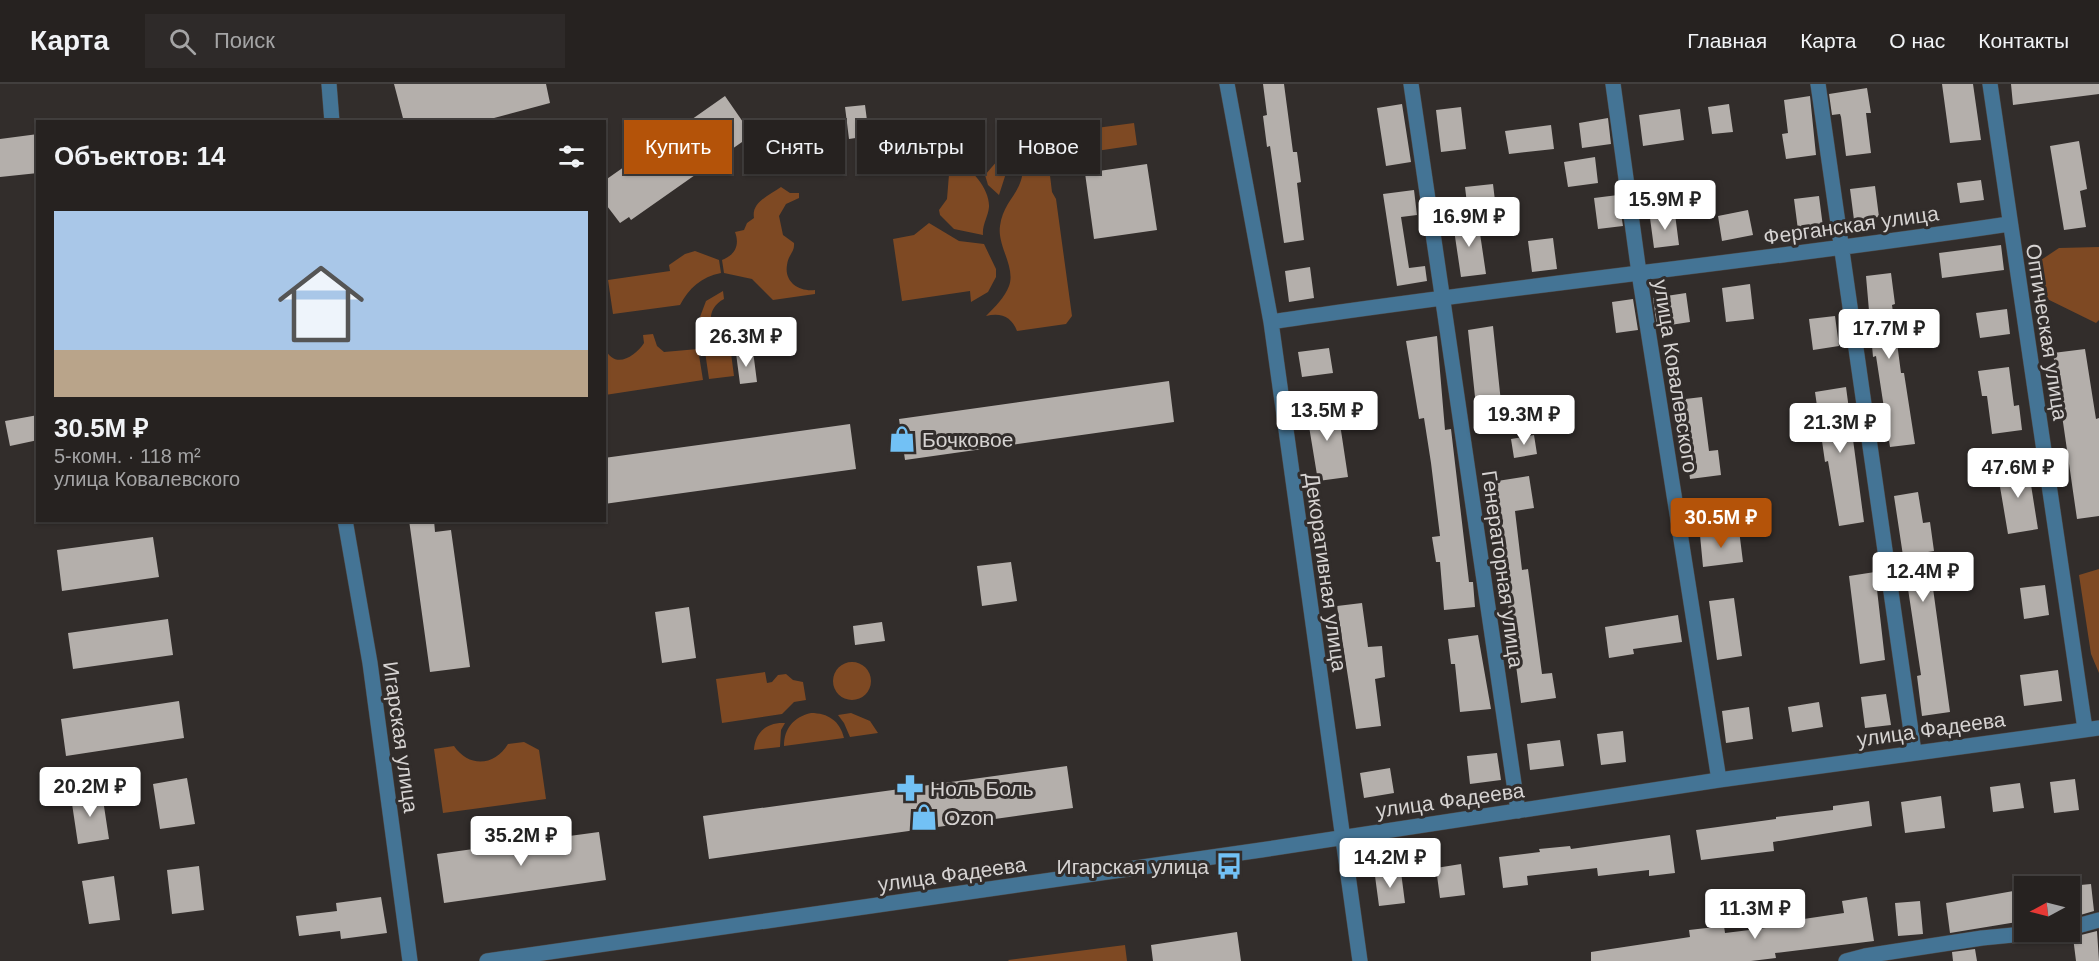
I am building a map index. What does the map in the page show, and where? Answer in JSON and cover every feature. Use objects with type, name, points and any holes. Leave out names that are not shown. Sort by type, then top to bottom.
[{"type":"street","points":[[329,84],[332,120]]},
{"type":"street","name":"Декоративная улица","points":[[1227,84],[1271,322],[1360,961]]},
{"type":"street","name":"Генераторная улица","points":[[1412,84],[1518,811]]},
{"type":"street","name":"улица Ковалевского","points":[[1613,84],[1639,273],[1719,780]]},
{"type":"street","points":[[1818,84],[1914,752]]},
{"type":"street","name":"Оптическая улица","points":[[1990,84],[2009,224],[2092,728]]},
{"type":"street","name":"Ферганская улица","points":[[1271,322],[1442,296],[1841,249],[2009,224]]},
{"type":"street","name":"Игарская улица","points":[[345,522],[370,663],[410,961]]},
{"type":"street","name":"улица Фадеева","points":[[487,961],[1719,780],[2092,728]]},
{"type":"street","points":[[2080,925],[2099,920]]},
{"type":"street","points":[[1846,961],[1864,956],[2014,935]]},
{"type":"shaded area","points":[[1134,123],[1137,145],[1100,150],[1100,128]]},
{"type":"shaded area","points":[[997,161],[997,174],[1006,174],[999,195],[988,185],[985,175]]},
{"type":"shaded area","points":[[949,174],[974,174],[983,186],[988,200],[989,207],[983,235],[954,229],[940,215],[939,210],[947,199]]},
{"type":"shaded area","points":[[1022,174],[1050,174],[1052,192],[1056,199],[1072,316],[1066,324],[1017,331],[1009,319],[1001,315],[986,316],[1009,286],[1010,271],[1001,241],[1000,226],[1002,216]]},
{"type":"shaded area","points":[[781,187],[790,193],[799,193],[799,198],[786,204],[779,216],[783,235],[794,243],[788,262],[788,276],[794,285],[803,289],[815,290],[815,294],[773,300],[752,279],[724,273],[722,260],[735,249],[737,241],[735,232],[744,230],[747,223],[754,218],[758,203]]},
{"type":"shaded area","points":[[929,223],[959,241],[984,244],[996,269],[996,277],[988,292],[971,302],[970,291],[902,301],[893,239],[914,235]]},
{"type":"shaded area","points":[[2099,247],[2099,320],[2096,323],[2033,292],[2038,262],[2059,248]]},
{"type":"shaded area","points":[[695,251],[719,260],[721,273],[707,277],[696,284],[680,305],[613,314],[608,280],[670,271],[669,265],[685,254]]},
{"type":"shaded area","points":[[723,291],[724,299],[717,304],[711,317],[714,329],[719,333],[735,336],[737,352],[731,353],[734,376],[709,379],[700,317],[706,301]]},
{"type":"shaded area","points":[[653,334],[657,346],[664,352],[698,349],[703,380],[606,395],[606,350],[609,355],[619,360],[630,357],[644,343],[643,335]]},
{"type":"shaded area","points":[[2099,569],[2099,673],[2091,654],[2079,575]]},
{"type":"shaded area","points":[[852,662],[865,668],[871,681],[865,694],[852,700],[839,694],[833,681],[839,668]]},
{"type":"shaded area","points":[[765,672],[767,683],[772,682],[778,675],[786,674],[793,680],[803,682],[806,700],[794,702],[782,714],[722,723],[716,679]]},
{"type":"shaded area","points":[[811,713],[832,719],[840,727],[844,738],[784,746],[784,740],[791,724]]},
{"type":"shaded area","points":[[851,713],[870,721],[878,733],[850,737],[838,715]]},
{"type":"shaded area","points":[[785,723],[781,730],[780,747],[754,750],[757,738],[763,729],[773,724]]},
{"type":"shaded area","points":[[524,742],[539,750],[546,799],[443,813],[434,749],[454,746],[467,758],[482,762],[496,757],[508,744]]},
{"type":"shaded area","points":[[1125,945],[1127,961],[1008,960]]},
{"type":"building","points":[[394,84],[546,84],[550,103],[486,120],[403,120]]},
{"type":"building","points":[[1263,84],[1284,84],[1293,152],[1297,152],[1301,182],[1297,183],[1304,240],[1284,243],[1270,146],[1267,147],[1263,116],[1267,115]]},
{"type":"building","points":[[1942,84],[1973,84],[1981,140],[1950,143]]},
{"type":"building","points":[[2011,84],[2099,84],[2099,94],[2013,105]]},
{"type":"building","points":[[1867,88],[1871,113],[1866,113],[1871,153],[1846,156],[1841,117],[1840,114],[1832,115],[1829,94]]},
{"type":"building","points":[[725,96],[744,123],[744,141],[732,149],[732,120],[691,120]]},
{"type":"building","points":[[1810,96],[1816,155],[1786,159],[1782,134],[1788,133],[1784,100]]},
{"type":"building","points":[[1402,104],[1411,162],[1386,166],[1377,108]]},
{"type":"building","points":[[1729,104],[1733,132],[1712,134],[1708,107]]},
{"type":"building","points":[[865,105],[867,120],[857,120],[857,138],[849,139],[845,107]]},
{"type":"building","points":[[1461,107],[1466,149],[1441,152],[1436,110]]},
{"type":"building","points":[[1680,109],[1684,140],[1643,146],[1639,115]]},
{"type":"building","points":[[1608,118],[1611,144],[1582,148],[1579,123]]},
{"type":"building","points":[[1551,125],[1554,149],[1509,154],[1505,131]]},
{"type":"building","points":[[36,134],[36,173],[0,177],[0,139]]},
{"type":"building","points":[[2079,141],[2087,189],[2080,191],[2086,227],[2064,230],[2050,146]]},
{"type":"building","points":[[1595,157],[1598,183],[1568,187],[1564,162]]},
{"type":"building","points":[[1147,164],[1157,230],[1094,239],[1085,174],[1100,174],[1100,171]]},
{"type":"building","points":[[624,167],[624,174],[696,174],[631,220],[629,217],[620,223],[606,205],[606,180]]},
{"type":"building","points":[[1981,180],[1984,200],[1960,203],[1957,183]]},
{"type":"building","points":[[1493,184],[1496,209],[1468,212],[1465,187]]},
{"type":"building","points":[[1875,186],[1879,217],[1854,220],[1850,189]]},
{"type":"building","points":[[1414,190],[1417,215],[1401,217],[1409,268],[1425,266],[1427,281],[1397,286],[1383,194]]},
{"type":"building","points":[[1618,195],[1623,226],[1598,229],[1594,198]]},
{"type":"building","points":[[1819,196],[1823,227],[1798,230],[1794,199]]},
{"type":"building","points":[[1748,210],[1753,235],[1722,241],[1718,216]]},
{"type":"building","points":[[1675,214],[1679,245],[1654,248],[1650,218]]},
{"type":"building","points":[[1478,220],[1486,274],[1461,277],[1453,223]]},
{"type":"building","points":[[1553,238],[1557,269],[1532,272],[1528,241]]},
{"type":"building","points":[[2001,245],[2004,270],[1942,278],[1939,253]]},
{"type":"building","points":[[1310,267],[1314,298],[1289,302],[1285,271]]},
{"type":"building","points":[[1891,273],[1895,304],[1892,305],[1901,373],[1904,373],[1915,444],[1890,447],[1876,356],[1873,357],[1866,276]]},
{"type":"building","points":[[1750,284],[1754,319],[1726,322],[1722,288]]},
{"type":"building","points":[[1686,293],[1690,322],[1657,327],[1653,298]]},
{"type":"building","points":[[1633,299],[1638,330],[1616,333],[1612,302]]},
{"type":"building","points":[[2007,309],[2010,334],[1980,338],[1976,313]]},
{"type":"building","points":[[1835,316],[1839,346],[1813,350],[1809,319]]},
{"type":"building","points":[[1493,326],[1502,412],[1477,416],[1468,330]]},
{"type":"building","points":[[1437,336],[1445,430],[1451,429],[1469,582],[1473,582],[1475,607],[1444,610],[1440,562],[1436,562],[1432,537],[1440,536],[1431,463],[1424,418],[1419,419],[1406,341]]},
{"type":"building","points":[[1329,348],[1333,373],[1302,377],[1298,352]]},
{"type":"building","points":[[2085,349],[2096,419],[2099,418],[2099,516],[2077,519],[2053,353]]},
{"type":"building","points":[[753,351],[757,382],[740,384],[736,353]]},
{"type":"building","points":[[2009,367],[2014,406],[2019,405],[2022,430],[1992,434],[1987,396],[1982,396],[1978,371]]},
{"type":"building","points":[[1169,381],[1174,422],[905,460],[899,419]]},
{"type":"building","points":[[1846,387],[1864,522],[1839,526],[1828,461],[1825,462],[1815,392]]},
{"type":"building","points":[[1702,397],[1709,451],[1718,450],[1721,475],[1690,479],[1684,430],[1681,431],[1677,400]]},
{"type":"building","points":[[1337,404],[1348,477],[1318,481],[1306,408]]},
{"type":"building","points":[[36,415],[36,440],[10,446],[5,421]]},
{"type":"building","points":[[850,424],[856,469],[606,504],[606,458]]},
{"type":"building","points":[[1534,435],[1537,454],[1514,458],[1511,439]]},
{"type":"building","points":[[2028,466],[2038,529],[2008,534],[1997,469]]},
{"type":"building","points":[[1529,476],[1534,508],[1515,511],[1522,570],[1528,569],[1542,674],[1552,673],[1556,698],[1521,703],[1508,605],[1505,606],[1498,557],[1495,530],[1498,529],[1491,482]]},
{"type":"building","points":[[1918,492],[1923,523],[1930,522],[1934,551],[1928,552],[1950,712],[1922,716],[1917,676],[1921,675],[1894,496]]},
{"type":"building","points":[[409,522],[434,522],[435,532],[451,530],[470,667],[430,672]]},
{"type":"building","points":[[1739,530],[1743,562],[1703,567],[1700,535]]},
{"type":"building","points":[[153,537],[159,577],[62,591],[57,550]]},
{"type":"building","points":[[1011,562],[1017,601],[982,606],[977,566]]},
{"type":"building","points":[[1875,572],[1885,660],[1860,664],[1849,576]]},
{"type":"building","points":[[2045,585],[2049,615],[2024,619],[2020,588]]},
{"type":"building","points":[[1734,598],[1742,656],[1717,660],[1709,601]]},
{"type":"building","points":[[1362,603],[1368,647],[1382,646],[1385,677],[1375,679],[1381,726],[1356,729],[1337,606]]},
{"type":"building","points":[[689,607],[696,658],[662,663],[655,612]]},
{"type":"building","points":[[1678,615],[1682,642],[1633,649],[1634,654],[1609,658],[1605,627]]},
{"type":"building","points":[[168,619],[173,655],[73,669],[68,633]]},
{"type":"building","points":[[882,622],[885,641],[855,645],[853,626]]},
{"type":"building","points":[[1478,635],[1491,709],[1460,712],[1455,664],[1451,664],[1448,639]]},
{"type":"building","points":[[2058,670],[2062,701],[2024,706],[2020,675]]},
{"type":"building","points":[[1886,694],[1891,725],[1865,728],[1861,697]]},
{"type":"building","points":[[179,701],[184,738],[66,756],[61,719]]},
{"type":"building","points":[[1819,702],[1823,727],[1792,732],[1788,707]]},
{"type":"building","points":[[1749,707],[1753,739],[1726,743],[1722,711]]},
{"type":"building","points":[[1623,731],[1626,762],[1601,765],[1597,734]]},
{"type":"building","points":[[1560,740],[1564,766],[1530,770],[1527,744]]},
{"type":"building","points":[[1497,753],[1501,780],[1470,784],[1467,756]]},
{"type":"building","points":[[1067,766],[1073,808],[709,859],[703,816]]},
{"type":"building","points":[[1390,768],[1394,793],[1364,798],[1360,773]]},
{"type":"building","points":[[187,778],[195,824],[160,829],[153,784]]},
{"type":"building","points":[[2075,779],[2079,810],[2054,813],[2050,782]]},
{"type":"building","points":[[2020,783],[2024,808],[1993,812],[1990,787]]},
{"type":"building","points":[[102,793],[109,839],[78,844],[71,797]]},
{"type":"building","points":[[1941,796],[1945,828],[1905,833],[1901,802]]},
{"type":"building","points":[[1869,801],[1872,826],[1773,842],[1774,851],[1701,860],[1696,830],[1833,810],[1833,806]]},
{"type":"building","points":[[599,832],[606,880],[444,903],[437,854]]},
{"type":"building","points":[[1670,835],[1675,873],[1649,876],[1649,870],[1598,876],[1597,868],[1527,876],[1528,885],[1503,888],[1499,857],[1540,852],[1539,849],[1570,846],[1571,849]]},
{"type":"building","points":[[1461,864],[1465,895],[1440,898],[1436,868]]},
{"type":"building","points":[[199,866],[204,910],[172,914],[167,870]]},
{"type":"building","points":[[1401,872],[1405,903],[1379,906],[1375,876]]},
{"type":"building","points":[[114,876],[120,920],[89,924],[82,881]]},
{"type":"building","points":[[2091,884],[2094,911],[2080,915],[2080,885]]},
{"type":"building","points":[[2014,891],[2014,922],[1950,933],[1946,903]]},
{"type":"building","points":[[381,897],[387,933],[341,939],[340,931],[299,936],[296,916],[337,911],[336,903]]},
{"type":"building","points":[[1867,897],[1874,941],[1775,953],[1776,958],[1751,961],[1591,961],[1591,952],[1690,937],[1689,930],[1724,926],[1725,933],[1798,924],[1797,920],[1844,913],[1842,901]]},
{"type":"building","points":[[1920,901],[1923,934],[1898,936],[1895,903]]},
{"type":"building","points":[[2097,931],[2099,961],[2076,961],[2074,942],[2080,942],[2080,935]]},
{"type":"building","points":[[1237,932],[1241,961],[1153,961],[1151,945]]},
{"type":"building","points":[[1975,949],[1977,961],[1953,961],[1952,952]]},
{"type":"place","name":"Бочковое","points":[[902,439]]},
{"type":"place","name":"Ноль Боль","points":[[910,788]]},
{"type":"place","name":"Ozon","points":[[924,817]]},
{"type":"place","name":"Игарская улица","points":[[1229,866]]}]
